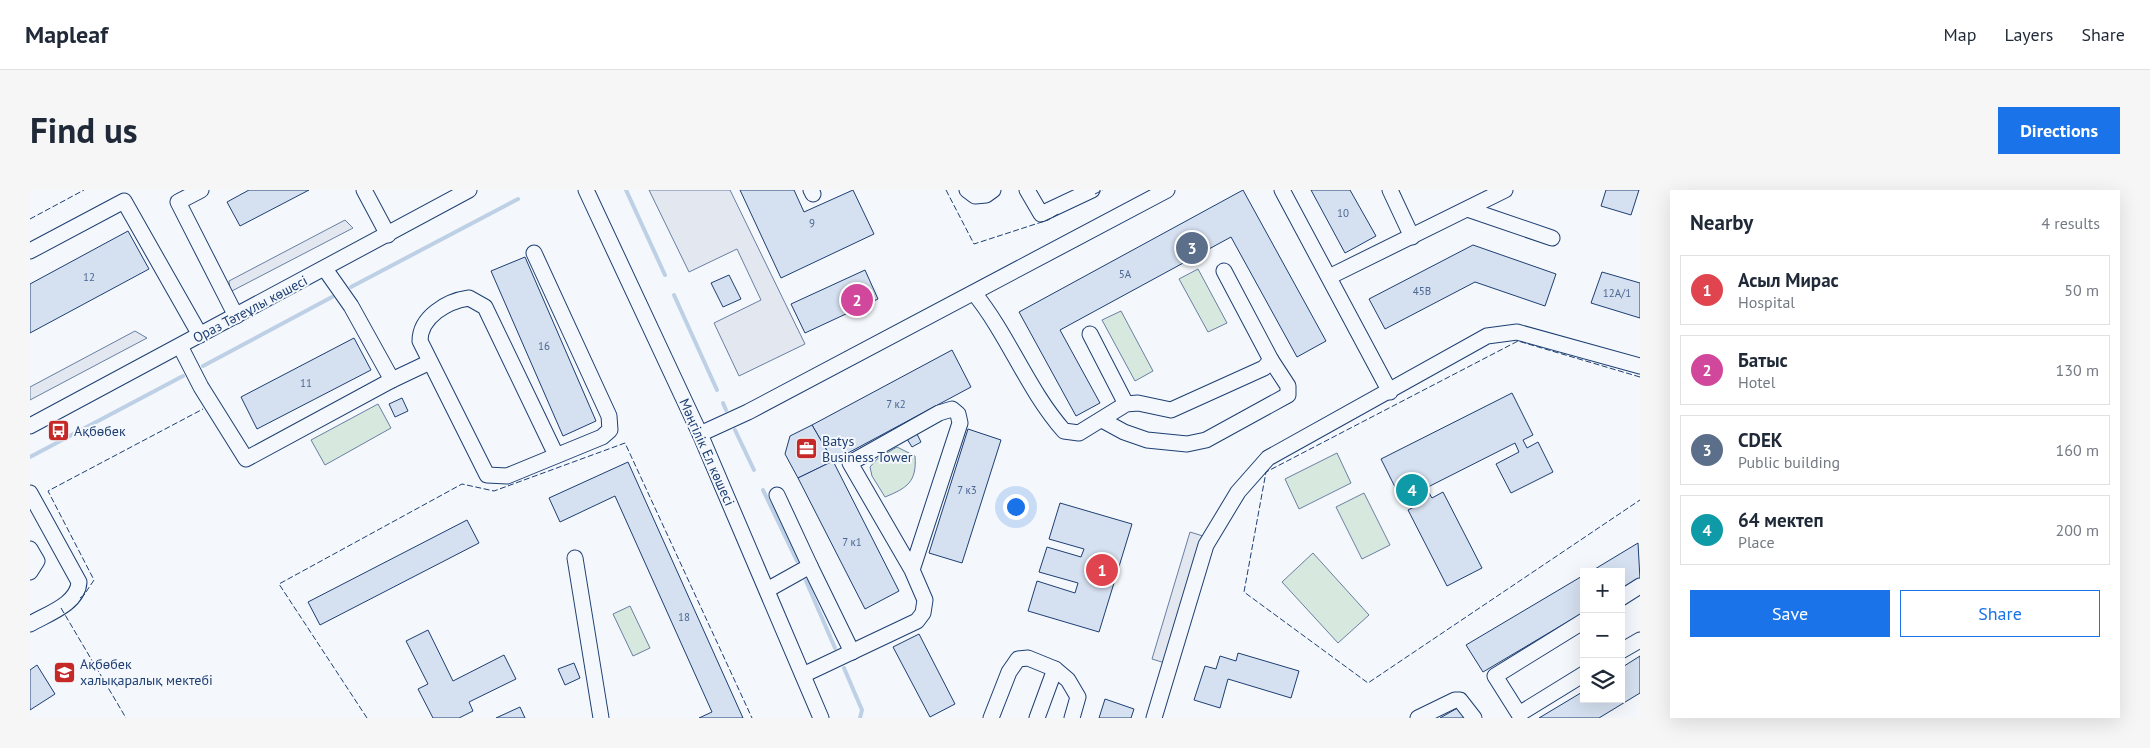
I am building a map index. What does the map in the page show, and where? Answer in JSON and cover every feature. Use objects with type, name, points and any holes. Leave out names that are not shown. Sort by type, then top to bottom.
[{"type":"street","points":[[201,190],[178,202],[236,316]]},
{"type":"street","points":[[364,190],[388,235]]},
{"type":"street","name":"Ораз Тәтеұлы көшесі","points":[[30,426],[470,190]]},
{"type":"street","name":"Мәңгілік Ел көшесі","points":[[586,190],[700,434],[821,718]]},
{"type":"street","points":[[967,190],[976,196],[993,190]]},
{"type":"street","points":[[1027,190],[1041,214],[1092,190]]},
{"type":"street","points":[[700,434],[748,412],[1167,190]]},
{"type":"street","points":[[1282,190],[1390,392]]},
{"type":"street","points":[[1390,190],[1412,237]]},
{"type":"street","points":[[1329,278],[1470,210],[1505,190]]},
{"type":"street","points":[[30,251],[124,202],[200,335]]},
{"type":"street","points":[[1470,210],[1552,238]]},
{"type":"street","points":[[534,253],[609,416],[610,430],[602,437],[507,476],[487,475],[420,341],[420,331],[423,324],[438,311],[462,299],[469,298],[478,301],[486,308],[556,455]]},
{"type":"street","points":[[325,269],[351,306],[392,380]]},
{"type":"street","points":[[1102,420],[1124,432],[1147,440],[1186,444],[1206,440],[1288,395],[1288,386],[1271,360],[1224,271]]},
{"type":"street","points":[[974,293],[986,308],[1047,412],[1064,432],[1079,434],[1126,404],[1138,402],[1172,410],[1264,368],[1271,360]]},
{"type":"street","points":[[1154,718],[1206,545],[1238,492],[1268,458],[1488,336],[1516,332],[1640,366]]},
{"type":"street","points":[[1090,334],[1126,404]]},
{"type":"street","points":[[180,346],[201,387],[246,459],[392,380],[430,362]]},
{"type":"street","points":[[803,675],[917,621],[924,613],[926,600],[912,570],[850,463],[938,413],[952,409],[958,414],[960,423],[912,570]]},
{"type":"street","points":[[30,493],[79,582],[78,591],[73,599],[30,624]]},
{"type":"street","points":[[777,495],[852,652]]},
{"type":"street","points":[[30,549],[37,561],[30,572]]},
{"type":"street","points":[[574,558],[601,718]]},
{"type":"street","points":[[767,590],[810,566]]},
{"type":"street","points":[[1625,595],[1640,586]]},
{"type":"street","points":[[1580,623],[1495,676],[1520,716],[1580,677]]},
{"type":"street","points":[[1625,649],[1640,640]]},
{"type":"street","points":[[990,718],[1009,672],[1018,658],[1028,658],[1055,669],[1068,680],[1078,697],[1072,718]]},
{"type":"street","points":[[1037,718],[1055,669]]},
{"type":"street","points":[[1418,718],[1455,700],[1463,703],[1474,718]]},
{"type":"shaded area","points":[[649,190],[730,190],[805,344],[739,376],[714,323],[761,300],[737,249],[689,272]]},
{"type":"shaded area","points":[[345,220],[353,228],[230,292],[229,281]]},
{"type":"shaded area","points":[[1198,269],[1227,323],[1208,332],[1179,279]]},
{"type":"shaded area","points":[[1121,311],[1153,371],[1135,381],[1102,320]]},
{"type":"shaded area","points":[[135,331],[147,338],[30,400],[30,387]]},
{"type":"shaded area","points":[[378,404],[391,428],[325,465],[311,440]]},
{"type":"shaded area","points":[[897,447],[915,456],[914,472],[905,487],[885,497],[872,476],[870,467],[877,459]]},
{"type":"shaded area","points":[[1337,453],[1351,483],[1299,509],[1285,479]]},
{"type":"shaded area","points":[[1364,493],[1390,545],[1362,559],[1336,507]]},
{"type":"shaded area","points":[[1190,532],[1203,536],[1165,663],[1152,659]]},
{"type":"shaded area","points":[[1313,553],[1369,615],[1338,643],[1282,582]]},
{"type":"shaded area","points":[[630,606],[650,648],[633,656],[613,614]]},
{"type":"building","points":[[249,190],[309,190],[240,226],[227,202]]},
{"type":"building","points":[[740,190],[794,190],[804,212],[853,190],[874,234],[781,278]]},
{"type":"building","points":[[1243,190],[1326,341],[1297,357],[1231,237],[1060,330],[1100,403],[1076,416],[1019,312]]},
{"type":"building","points":[[1311,190],[1350,190],[1376,236],[1345,253]]},
{"type":"building","points":[[1606,190],[1639,190],[1631,215],[1601,206]]},
{"type":"building","points":[[128,231],[149,269],[30,333],[30,284]]},
{"type":"building","points":[[1473,245],[1556,274],[1545,306],[1475,282],[1385,329],[1369,299]]},
{"type":"building","points":[[525,257],[596,421],[563,436],[491,271]]},
{"type":"building","points":[[865,270],[878,299],[805,333],[791,304]]},
{"type":"building","points":[[1602,272],[1640,283],[1640,318],[1591,303]]},
{"type":"building","points":[[729,275],[741,299],[723,307],[711,283]]},
{"type":"building","points":[[354,338],[371,370],[257,429],[241,397]]},
{"type":"building","points":[[952,350],[971,387],[833,461],[812,425]]},
{"type":"building","points":[[1512,393],[1533,435],[1523,440],[1527,448],[1538,442],[1553,472],[1511,493],[1496,464],[1519,452],[1515,443],[1426,488],[1432,498],[1443,492],[1482,568],[1447,586],[1408,510],[1416,506],[1410,494],[1401,499],[1381,459]]},
{"type":"building","points":[[402,398],[408,411],[395,417],[389,404]]},
{"type":"building","name":"Batys Business Tower","points":[[812,425],[833,461],[798,478],[785,454],[790,436]]},
{"type":"building","points":[[968,429],[1001,440],[962,563],[929,553]]},
{"type":"building","points":[[917,434],[921,442],[912,447],[907,439]]},
{"type":"building","points":[[833,461],[899,591],[865,609],[798,478]]},
{"type":"building","points":[[628,462],[743,718],[699,718],[712,712],[615,496],[560,522],[549,498]]},
{"type":"building","points":[[1060,503],[1132,524],[1099,632],[1028,611],[1037,581],[1075,593],[1078,583],[1039,572],[1047,547],[1081,557],[1084,549],[1049,539]]},
{"type":"building","points":[[467,520],[479,543],[320,625],[308,602]]},
{"type":"building","points":[[1638,543],[1640,579],[1625,588],[1625,568],[1597,568]]},
{"type":"building","points":[[1580,577],[1580,614],[1483,672],[1466,645]]},
{"type":"building","points":[[428,630],[453,681],[504,655],[516,679],[469,702],[473,711],[459,718],[433,718],[418,689],[428,684],[406,641]]},
{"type":"building","points":[[919,634],[955,704],[930,717],[893,647]]},
{"type":"building","points":[[1238,653],[1299,671],[1291,698],[1228,679],[1220,708],[1194,700],[1205,666],[1216,669],[1220,656],[1236,661]]},
{"type":"building","points":[[1640,656],[1640,693],[1625,702],[1625,665]]},
{"type":"building","points":[[574,663],[580,678],[565,685],[558,669]]},
{"type":"building","points":[[37,665],[55,694],[30,710],[30,670]]},
{"type":"building","points":[[1580,693],[1580,703],[1624,703],[1599,718],[1539,718]]},
{"type":"building","points":[[1105,699],[1134,709],[1131,718],[1099,718]]},
{"type":"building","points":[[1461,706],[1468,718],[1440,718]]},
{"type":"building","points":[[520,707],[525,718],[496,718]]},
{"type":"waterway","points":[[626,190],[665,275]]},
{"type":"waterway","points":[[351,287],[518,199]]},
{"type":"waterway","points":[[674,295],[717,390]]},
{"type":"waterway","points":[[203,366],[332,297]]},
{"type":"waterway","points":[[30,457],[183,376]]},
{"type":"waterway","points":[[723,403],[726,410]]},
{"type":"waterway","points":[[735,430],[754,470]]},
{"type":"waterway","points":[[763,490],[797,561]]},
{"type":"waterway","points":[[806,581],[835,648]]},
{"type":"waterway","points":[[844,668],[862,710],[860,718]]},
{"type":"fence","points":[[30,219],[84,190]]},
{"type":"fence","points":[[946,190],[974,244],[1048,220],[1060,213]]},
{"type":"fence","points":[[1095,194],[1103,190]]},
{"type":"fence","points":[[1640,377],[1518,341],[1266,472],[1244,592],[1368,683],[1640,500]]},
{"type":"fence","points":[[80,598],[94,580],[48,491],[203,409]]},
{"type":"fence","points":[[367,718],[279,584],[462,484],[494,491],[625,443],[752,718]]},
{"type":"fence","points":[[61,608],[126,718]]},
{"type":"place","name":"CDEK","points":[[1192,248]]},
{"type":"place","name":"Батыс","points":[[857,300]]},
{"type":"place","name":"Ақбөбек","points":[[58,431]]},
{"type":"place","name":"Batys Business Tower","points":[[806,449]]},
{"type":"place","name":"64 мектеп","points":[[1412,490]]},
{"type":"place","name":"Асыл Мирас","points":[[1102,570]]},
{"type":"place","name":"Ақбөбек халықаралық мектебі","points":[[64,672]]}]
